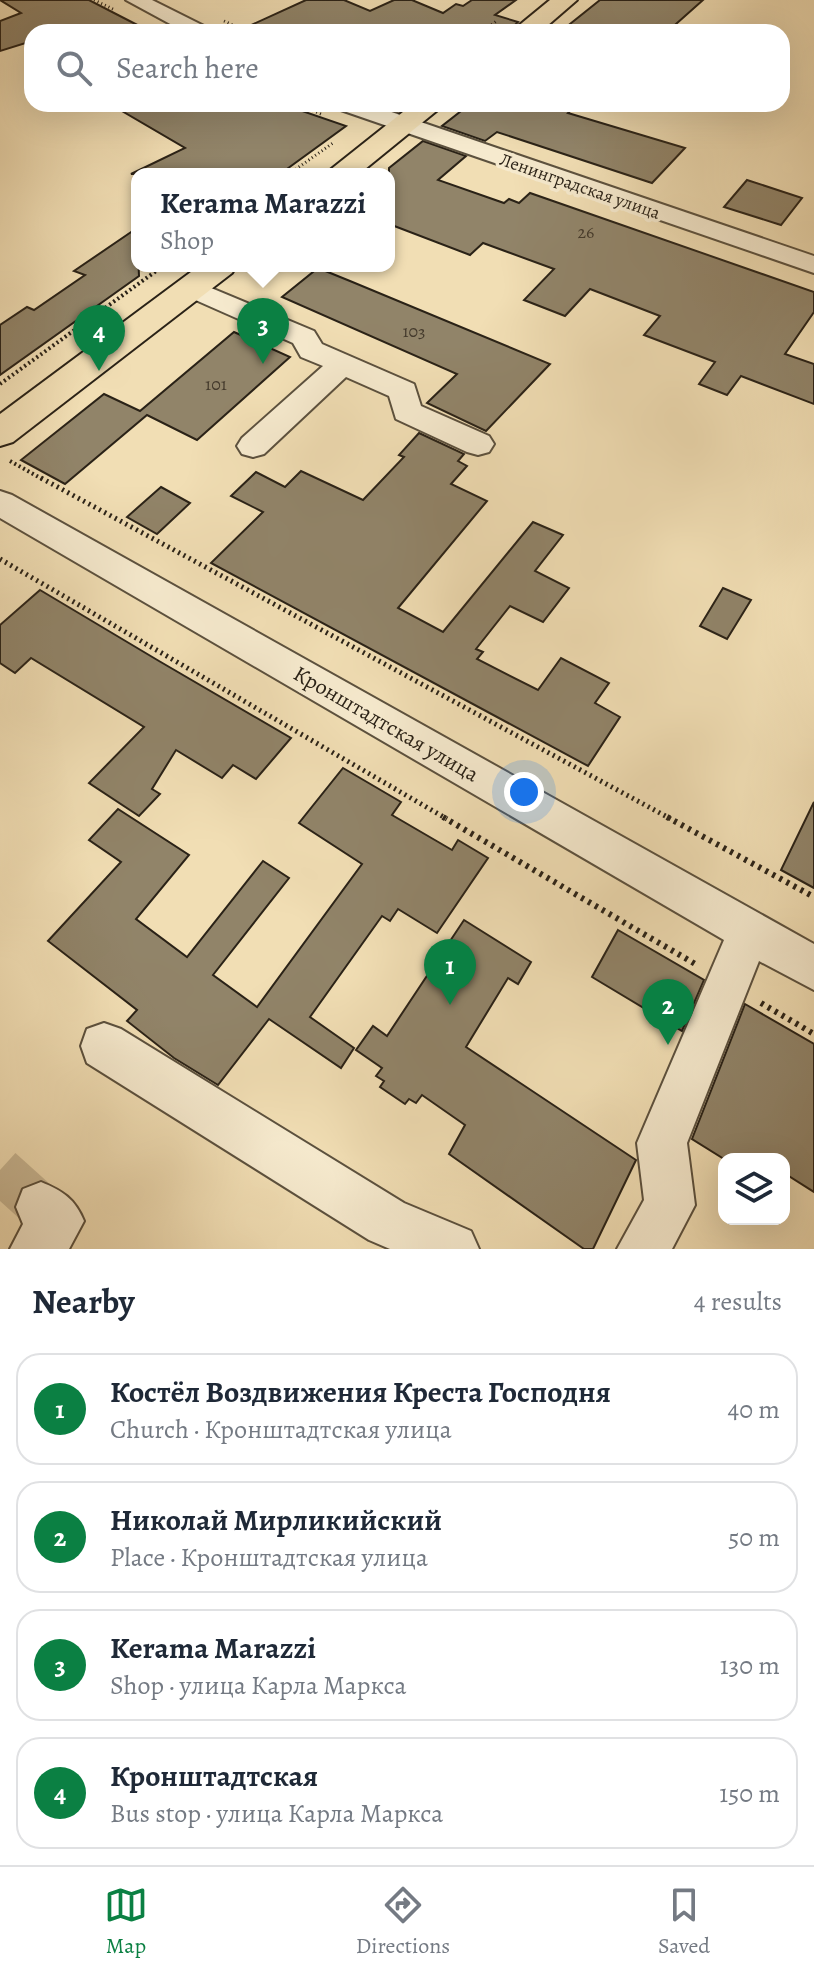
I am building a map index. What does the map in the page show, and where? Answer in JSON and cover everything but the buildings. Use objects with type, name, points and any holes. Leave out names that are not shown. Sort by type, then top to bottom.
[{"type":"main road","points":[[534,24],[565,0]]},
{"type":"main road","points":[[348,168],[421,112]]},
{"type":"main road","points":[[10,449],[212,272]]},
{"type":"street","points":[[136,0],[185,24]]},
{"type":"street","name":"Ленинградская улица","points":[[367,112],[814,265]]},
{"type":"street","points":[[192,288],[304,337],[311,350],[403,391],[407,412],[478,444]]},
{"type":"street","points":[[253,446],[343,364]]},
{"type":"street","name":"Кронштадтская улица","points":[[0,503],[814,968]]},
{"type":"street","points":[[643,1249],[670,1205],[662,1143],[749,932]]},
{"type":"street","points":[[104,1046],[387,1222],[453,1249]]},
{"type":"path","points":[[0,384],[155,272]]},
{"type":"path","points":[[0,469],[10,449],[814,897]]},
{"type":"path","points":[[0,559],[814,1034]]},
{"type":"tunnel","points":[[0,1170],[41,1207]]},
{"type":"place","name":"Kerama Marazzi","points":[[263,364]]},
{"type":"place","name":"Кронштадтская","points":[[99,371]]},
{"type":"place","name":"Костёл Воздвижения Креста Господня","points":[[450,1005]]},
{"type":"place","name":"Николай Мирликийский","points":[[668,1045]]}]
